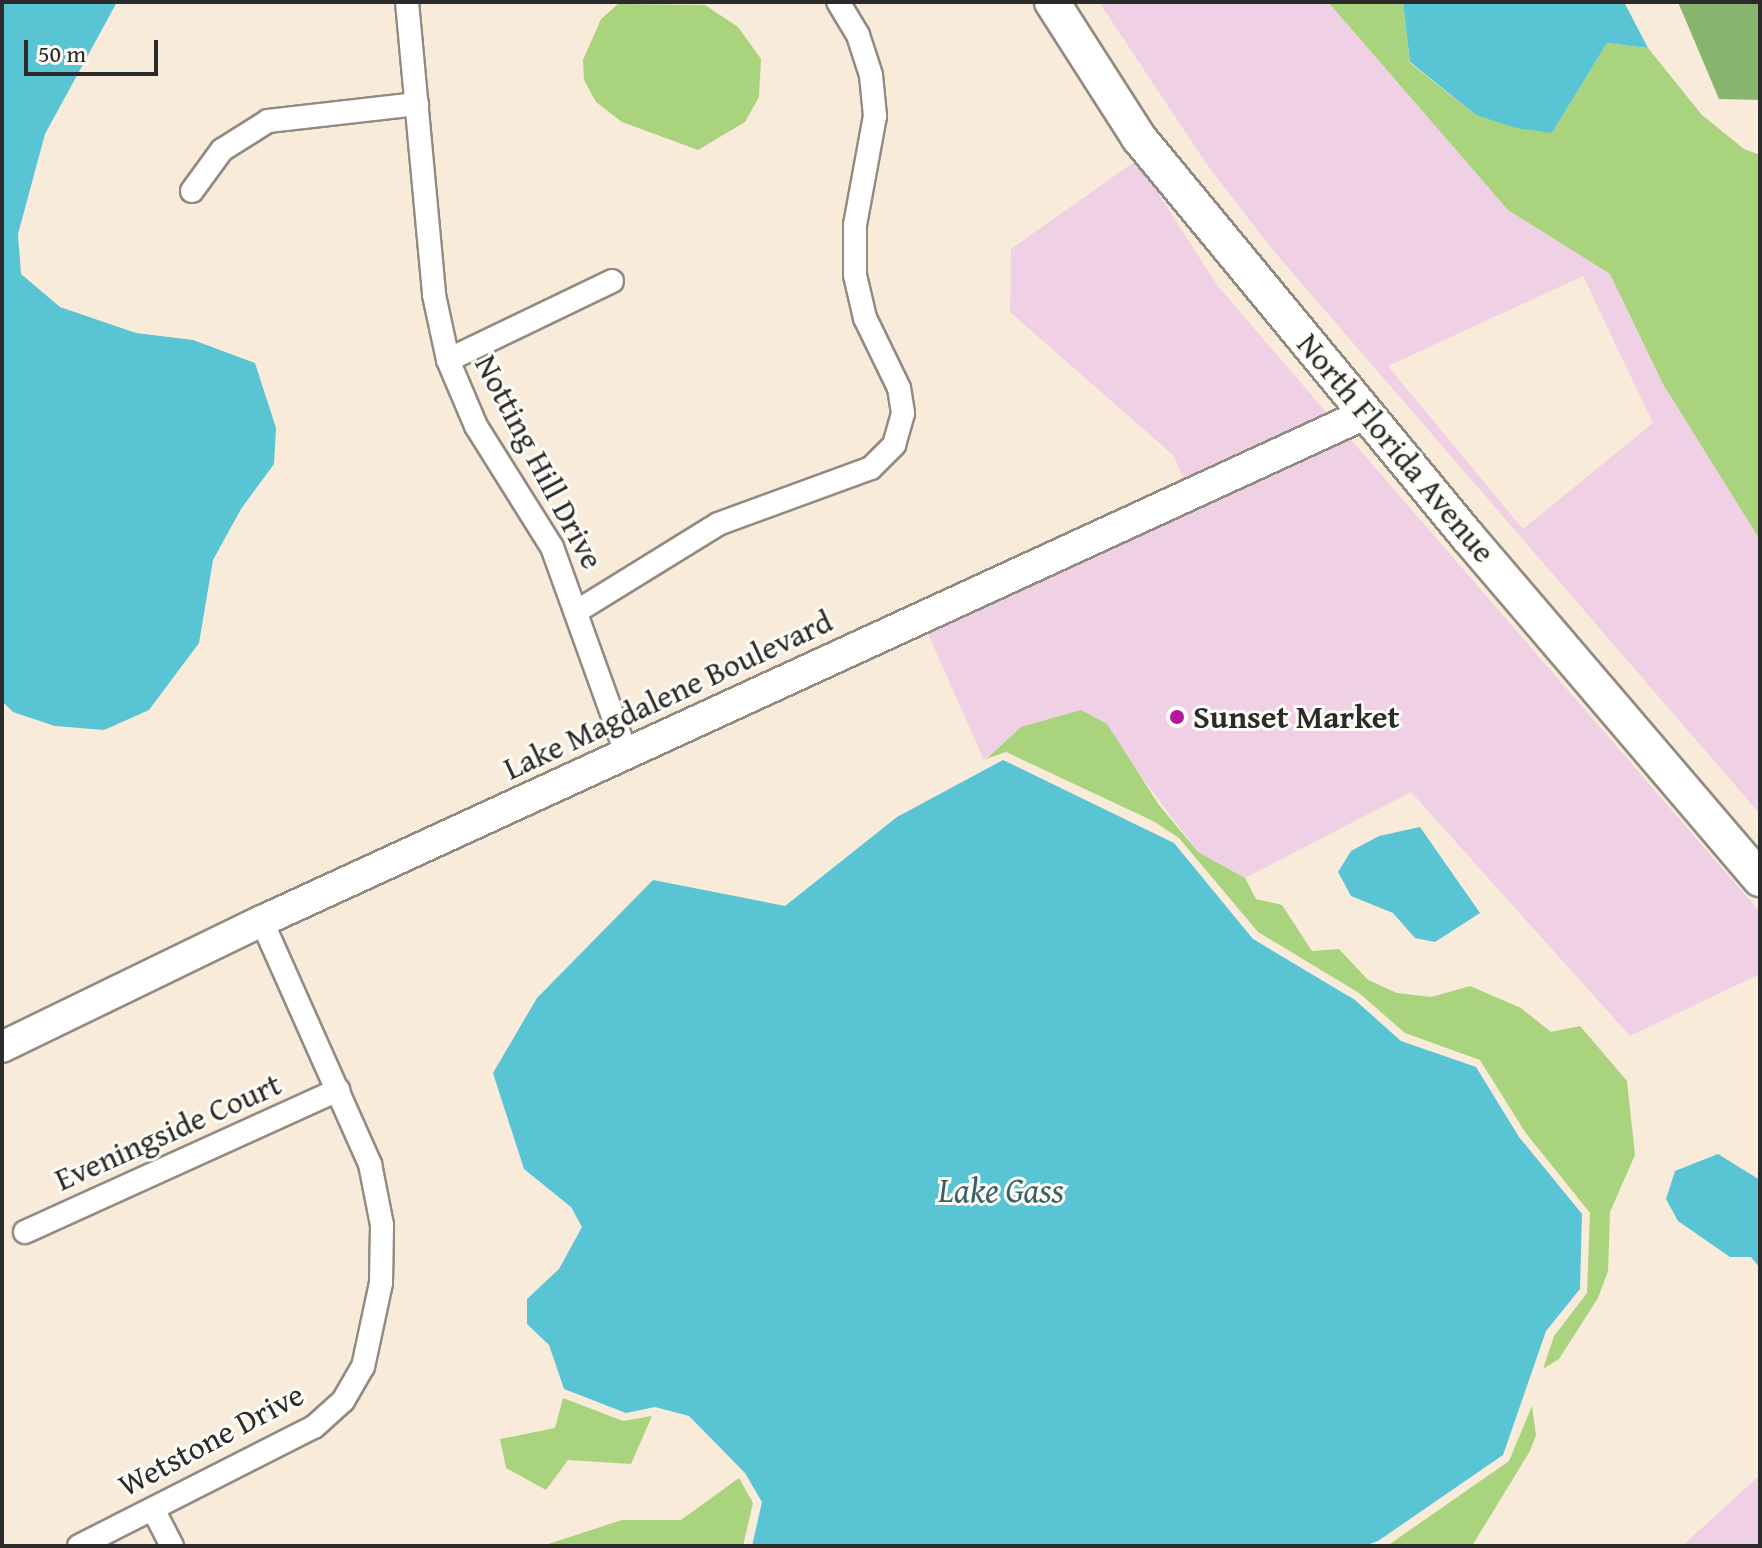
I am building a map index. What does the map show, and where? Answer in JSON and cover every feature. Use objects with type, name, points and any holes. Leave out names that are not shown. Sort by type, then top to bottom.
[{"type":"main road","name":"North Florida Avenue","points":[[1052,2],[1139,138],[1760,879]]},
{"type":"street","name":"Notting Hill Drive","points":[[407,2],[434,295],[448,360],[476,426],[552,547],[579,610],[626,753]]},
{"type":"street","points":[[579,610],[718,524],[871,468],[894,445],[903,413],[899,388],[865,318],[855,275],[855,225],[875,116],[871,75],[858,35],[838,2]]},
{"type":"street","points":[[192,191],[222,150],[268,121],[417,104]]},
{"type":"street","points":[[448,360],[612,281]]},
{"type":"street","name":"Lake Magdalene Boulevard","points":[[2,1047],[262,921],[1367,413]]},
{"type":"street","name":"Wetstone Drive","points":[[79,1546],[314,1427],[343,1401],[363,1367],[381,1283],[382,1225],[370,1164],[262,921]]},
{"type":"street","name":"Eveningside Court","points":[[25,1232],[338,1090]]},
{"type":"street","points":[[153,1509],[172,1546]]},
{"type":"shaded area","points":[[1099,2],[1328,2],[1508,210],[1610,274],[1663,384],[1760,540],[1760,814],[1272,249],[1208,166]],"holes":[[[1583,276],[1653,423],[1523,529],[1388,366]]]},
{"type":"shaded area","points":[[1137,160],[1217,285],[1331,418],[1186,485],[1174,456],[1010,312],[1011,249]]},
{"type":"shaded area","points":[[1346,434],[1760,912],[1760,974],[1630,1036],[1411,792],[1245,878],[1198,852],[1135,768],[1021,727],[984,760],[925,627]]},
{"type":"shaded area","points":[[1760,1475],[1760,1546],[1682,1546]]},
{"type":"green space","points":[[1328,2],[1403,2],[1410,63],[1476,115],[1552,133],[1607,43],[1648,48],[1702,115],[1744,149],[1760,155],[1760,540],[1663,384],[1610,274],[1508,210]]},
{"type":"green space","points":[[1678,2],[1760,2],[1760,100],[1719,99]]},
{"type":"green space","points":[[618,4],[705,5],[738,27],[761,59],[759,97],[745,122],[698,150],[622,122],[596,102],[584,80],[583,60],[601,19]]},
{"type":"green space","points":[[1081,710],[1107,724],[1159,805],[1198,852],[1245,878],[1256,899],[1282,905],[1312,951],[1339,949],[1368,980],[1397,993],[1431,997],[1470,986],[1521,1008],[1551,1032],[1580,1026],[1627,1081],[1635,1155],[1610,1212],[1608,1271],[1598,1298],[1559,1359],[1543,1369],[1554,1336],[1587,1293],[1590,1213],[1525,1132],[1480,1060],[1405,1033],[1359,993],[1258,932],[1179,838],[1153,821],[1006,752],[986,759],[1021,727]]},
{"type":"green space","points":[[563,1398],[623,1421],[652,1416],[631,1464],[568,1460],[546,1490],[506,1468],[500,1439],[555,1428]]},
{"type":"green space","points":[[1532,1406],[1536,1435],[1530,1451],[1472,1546],[1387,1546],[1509,1461]]},
{"type":"green space","points":[[739,1478],[753,1503],[743,1546],[542,1546],[622,1520],[681,1520]]},
{"type":"water","points":[[2,2],[117,2],[45,134],[18,234],[21,274],[60,307],[136,333],[193,340],[255,363],[276,428],[274,464],[241,509],[213,560],[199,643],[149,710],[104,730],[55,726],[13,712],[2,701]]},
{"type":"water","points":[[1403,2],[1624,2],[1648,48],[1607,43],[1552,133],[1516,128],[1476,115],[1410,62]]},
{"type":"water","name":"Lake Gass","points":[[1003,760],[1174,843],[1253,939],[1355,1000],[1401,1041],[1476,1067],[1519,1137],[1582,1214],[1580,1289],[1546,1331],[1503,1455],[1378,1541],[1364,1546],[752,1546],[762,1502],[745,1473],[689,1416],[655,1407],[626,1413],[564,1389],[549,1345],[527,1324],[527,1299],[559,1269],[582,1227],[571,1207],[524,1169],[493,1073],[537,998],[653,880],[785,906],[897,817]]},
{"type":"water","points":[[1420,827],[1480,913],[1435,942],[1415,938],[1393,913],[1351,896],[1338,872],[1351,851],[1379,836]]},
{"type":"water","points":[[1718,1154],[1760,1180],[1760,1268],[1751,1257],[1730,1257],[1678,1221],[1666,1199],[1675,1171]]},
{"type":"place","name":"Sunset Market","points":[[1177,717]]}]
